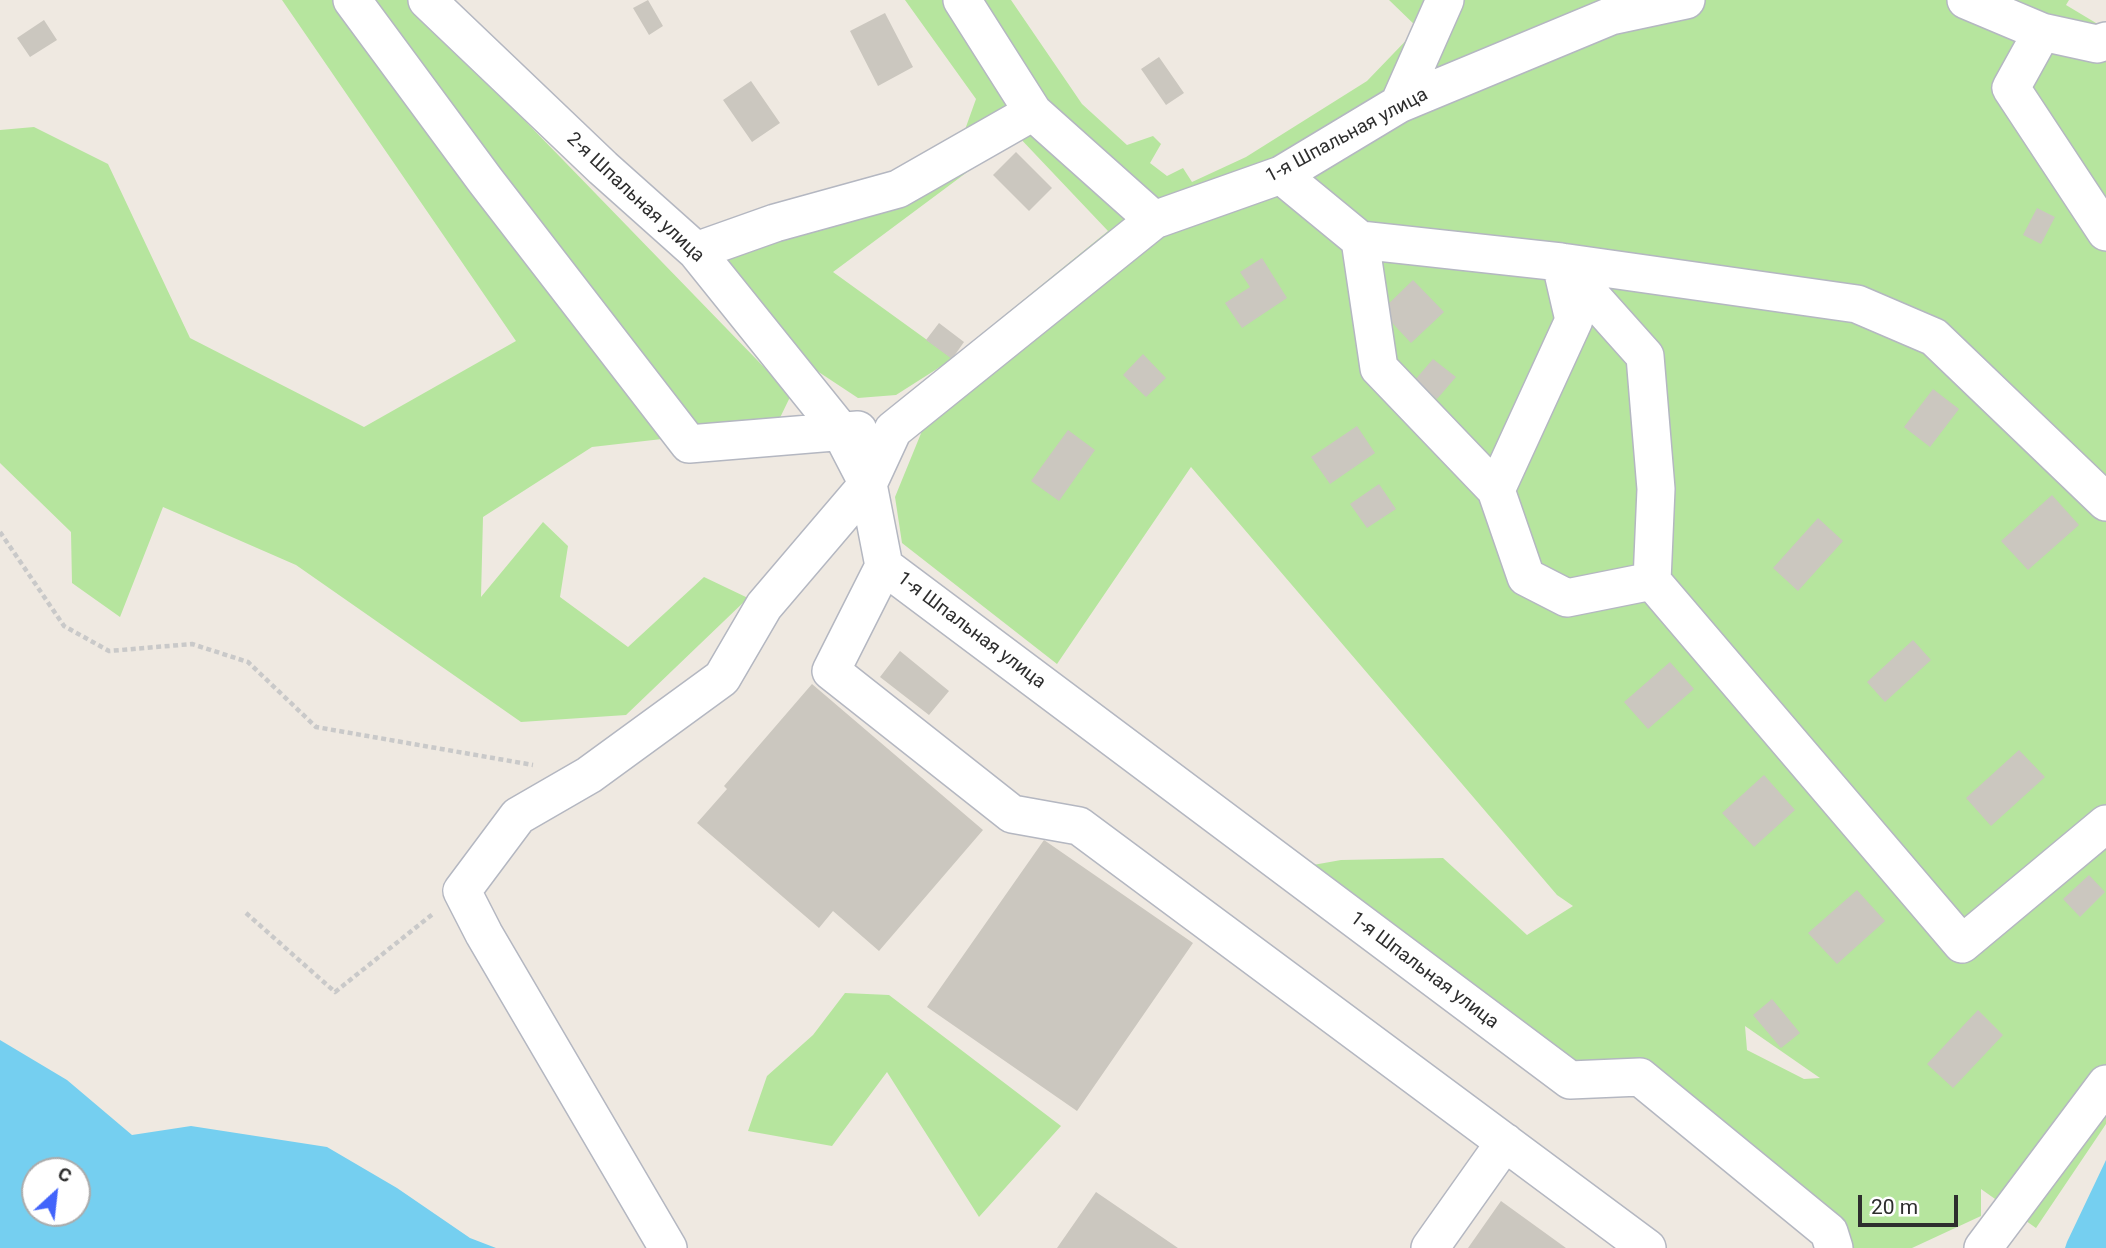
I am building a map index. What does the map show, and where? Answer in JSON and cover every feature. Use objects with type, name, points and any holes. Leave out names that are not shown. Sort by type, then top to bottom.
[{"type":"street","points":[[352,0],[485,180],[689,444],[840,430],[893,430]]},
{"type":"street","name":"2-я Шпальная улица","points":[[427,0],[603,168],[696,251],[840,430],[868,484]]},
{"type":"street","points":[[962,0],[1033,112],[1154,220]]},
{"type":"street","points":[[1399,104],[1445,0]]},
{"type":"street","name":"1-я Шпальная улица","points":[[1686,0],[1611,16],[1399,104],[1281,174],[1154,220],[893,430],[868,484],[884,566],[1570,1080],[1640,1077],[1829,1232],[1834,1248]]},
{"type":"street","points":[[1966,0],[2042,32],[2097,44],[2106,41]]},
{"type":"street","points":[[2042,32],[2011,88],[2106,232]]},
{"type":"street","points":[[696,251],[775,223],[898,189],[1033,112]]},
{"type":"street","points":[[1281,174],[1360,240],[1561,262],[1857,304],[1934,337],[2106,502]]},
{"type":"street","points":[[1360,240],[1379,368],[1496,490],[1526,577],[1567,598],[1652,581]]},
{"type":"street","points":[[1496,490],[1574,320],[1561,262]]},
{"type":"street","points":[[1561,262],[1645,356],[1656,489],[1652,581],[1962,944],[2106,824]]},
{"type":"street","points":[[668,1248],[484,934],[462,891],[518,816],[589,775],[722,678],[764,606],[868,484]]},
{"type":"street","points":[[884,566],[831,671],[1012,814],[1079,826],[1647,1248]]},
{"type":"street","points":[[1983,1248],[2106,1084]]},
{"type":"street","points":[[1430,1248],[1505,1142]]},
{"type":"path","points":[[0,532],[64,626],[109,651],[192,644],[248,662],[316,727],[534,766]]},
{"type":"path","points":[[246,913],[335,992],[462,891]]},
{"type":"green space","points":[[282,0],[411,0],[435,28],[791,395],[776,426],[592,447],[483,517],[481,597],[543,522],[568,546],[560,597],[628,647],[704,577],[748,598],[626,715],[521,722],[296,565],[163,507],[120,617],[72,583],[71,532],[0,463],[0,130],[34,127],[108,164],[190,338],[364,427],[516,341]]},
{"type":"green space","points":[[905,0],[1011,0],[1082,104],[1127,145],[1153,136],[1161,144],[1150,163],[1167,176],[1183,168],[1192,182],[1246,157],[1367,81],[1418,28],[1389,0],[2069,0],[2066,5],[2106,29],[2106,1124],[2036,1228],[1981,1189],[1981,1216],[1912,1248],[1851,1248],[1655,1070],[1571,1066],[1313,865],[1341,860],[1443,858],[1527,935],[1573,906],[1557,895],[1191,467],[1057,664],[902,543],[895,497],[951,360],[896,395],[858,398],[805,363],[707,238],[893,181],[962,138],[976,99]],"holes":[[[1017,135],[1108,231],[952,358],[833,272]],[[1745,1026],[1820,1078],[1804,1079],[1747,1050]]]},
{"type":"green space","points":[[845,993],[889,995],[1061,1126],[979,1217],[887,1072],[832,1146],[748,1131],[767,1076],[813,1035]]},
{"type":"water","points":[[0,1040],[67,1080],[132,1135],[191,1126],[327,1147],[397,1188],[470,1238],[496,1248],[0,1248]]},
{"type":"water","points":[[2106,1160],[2106,1248],[2065,1248],[2067,1242]]},
{"type":"building","points":[[648,0],[663,26],[649,35],[633,8]]},
{"type":"building","points":[[885,13],[913,67],[878,86],[850,31]]},
{"type":"building","points":[[44,20],[57,40],[30,57],[17,38]]},
{"type":"building","points":[[1159,57],[1184,93],[1166,105],[1141,69]]},
{"type":"building","points":[[751,81],[780,123],[752,142],[723,100]]},
{"type":"building","points":[[1016,152],[1052,188],[1029,211],[993,175]]},
{"type":"building","points":[[2037,208],[2055,217],[2041,244],[2023,235]]},
{"type":"building","points":[[1262,258],[1287,298],[1242,328],[1225,303],[1250,287],[1240,272]]},
{"type":"building","points":[[1413,280],[1444,312],[1411,343],[1381,311]]},
{"type":"building","points":[[939,323],[964,342],[952,359],[926,340]]},
{"type":"building","points":[[1143,354],[1166,378],[1146,397],[1123,375]]},
{"type":"building","points":[[1433,359],[1456,377],[1437,399],[1414,381]]},
{"type":"building","points":[[1933,389],[1959,409],[1930,447],[1904,427]]},
{"type":"building","points":[[1357,426],[1375,453],[1330,484],[1311,457]]},
{"type":"building","points":[[1068,430],[1095,450],[1059,501],[1031,481]]},
{"type":"building","points":[[1379,484],[1396,509],[1367,528],[1350,504]]},
{"type":"building","points":[[2052,495],[2079,525],[2028,570],[2001,541]]},
{"type":"building","points":[[1818,518],[1843,541],[1798,591],[1773,568]]},
{"type":"building","points":[[1913,640],[1931,660],[1885,702],[1867,682]]},
{"type":"building","points":[[900,651],[949,691],[929,715],[880,677]]},
{"type":"building","points":[[1670,662],[1694,689],[1648,729],[1624,702]]},
{"type":"building","points":[[812,684],[983,830],[879,951],[833,911],[819,928],[697,823],[727,789],[724,786]]},
{"type":"building","points":[[2019,750],[2045,777],[1991,826],[1966,798]]},
{"type":"building","points":[[1764,775],[1795,810],[1754,847],[1722,813]]},
{"type":"building","points":[[1044,840],[1193,943],[1077,1111],[927,1007]]},
{"type":"building","points":[[2089,875],[2105,892],[2080,917],[2063,899]]},
{"type":"building","points":[[1857,890],[1885,921],[1837,964],[1808,933]]},
{"type":"building","points":[[1772,999],[1800,1033],[1781,1048],[1753,1015]]},
{"type":"building","points":[[1978,1010],[2003,1035],[1953,1088],[1927,1064]]},
{"type":"building","points":[[1096,1192],[1178,1248],[1057,1248]]},
{"type":"building","points":[[1501,1201],[1566,1248],[1468,1248]]}]
